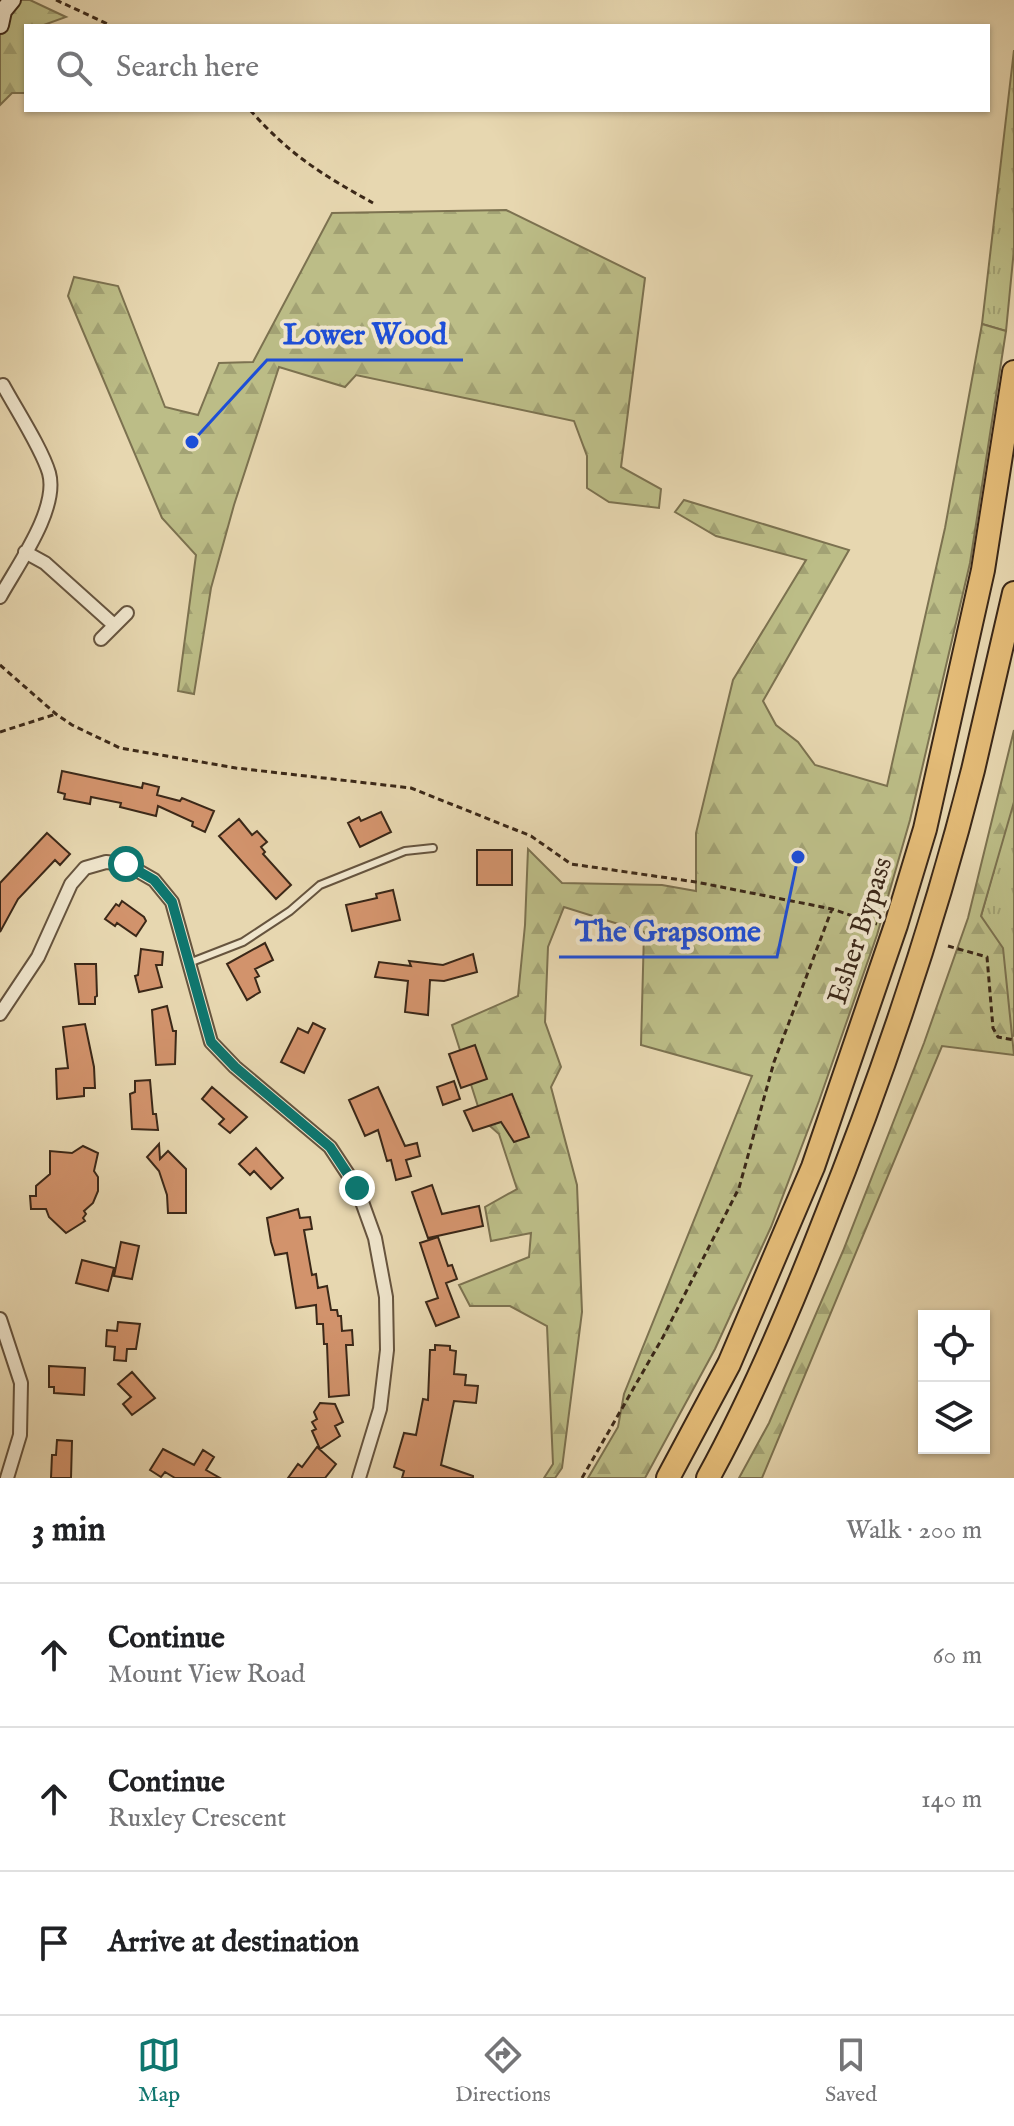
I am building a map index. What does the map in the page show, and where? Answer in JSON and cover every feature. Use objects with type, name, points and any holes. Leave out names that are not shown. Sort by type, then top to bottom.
[{"type":"highway","name":"Esher Bypass","points":[[668,1478],[729,1364],[813,1167],[896,925],[925,829],[983,570],[1014,372]]},
{"type":"highway","points":[[708,1478],[742,1417],[848,1164],[922,949],[972,772],[1014,593]]},
{"type":"street","points":[[0,25],[3,11],[12,0]]},
{"type":"street","points":[[0,597],[25,552],[49,496],[49,473],[6,383]]},
{"type":"street","points":[[25,552],[45,563],[114,625]]},
{"type":"street","points":[[101,639],[127,613]]},
{"type":"street","points":[[0,1014],[38,957],[71,884],[85,868],[106,862],[126,864],[154,880],[172,902],[211,1042],[235,1067],[330,1147],[357,1188],[375,1238],[386,1297],[387,1350],[380,1409],[359,1478]]},
{"type":"street","points":[[0,1319],[21,1383],[20,1435],[7,1478]]},
{"type":"lane","points":[[189,963],[243,942],[290,911],[320,885],[405,851],[433,848]]},
{"type":"path","points":[[56,0],[108,24]]},
{"type":"path","points":[[252,112],[276,139],[311,167],[373,203]]},
{"type":"path","points":[[0,665],[56,714],[105,742],[138,753],[236,768],[411,788],[531,836],[571,864],[696,882],[832,909],[877,924]]},
{"type":"path","points":[[0,732],[56,714]]},
{"type":"path","points":[[582,1478],[656,1350],[739,1188],[774,1062],[832,909]]},
{"type":"path","points":[[948,946],[987,957],[993,1028],[998,1037],[1014,1040]]},
{"type":"green space","points":[[0,0],[30,0],[66,17],[47,24],[24,24],[24,93],[12,93],[0,105]]},
{"type":"green space","points":[[1014,50],[1014,249],[1006,331],[982,324]]},
{"type":"green space","points":[[506,210],[645,278],[621,467],[661,489],[659,508],[609,502],[587,488],[587,456],[574,421],[356,375],[345,387],[279,367],[234,505],[211,588],[194,694],[178,691],[196,555],[162,518],[68,296],[74,277],[118,286],[165,407],[198,415],[219,363],[253,362],[332,213]]},
{"type":"green space","points":[[982,324],[1006,331],[970,563],[910,820],[877,935],[771,1227],[715,1349],[645,1478],[588,1478],[618,1427],[624,1394],[752,1076],[641,1045],[644,932],[564,907],[548,947],[545,1022],[561,1067],[551,1087],[577,1185],[582,1312],[562,1468],[555,1478],[544,1478],[553,1464],[547,1326],[510,1306],[470,1306],[459,1285],[529,1257],[531,1233],[491,1241],[485,1207],[517,1189],[499,1134],[482,1119],[452,1025],[518,996],[528,849],[562,883],[662,885],[696,891],[696,833],[733,680],[806,560],[716,536],[675,512],[684,500],[849,550],[763,701],[776,725],[798,742],[815,765],[887,786],[945,528]]},
{"type":"green space","points":[[1014,730],[1014,802],[981,916],[1003,948],[1014,1055],[942,1046],[762,1478],[739,1478],[769,1423],[843,1251],[924,1043],[968,918]]},
{"type":"green space","points":[[1014,797],[1014,1036],[1010,1035],[981,916]]},
{"type":"building","points":[[62,771],[142,788],[143,783],[159,787],[157,795],[180,801],[182,798],[214,811],[205,832],[192,826],[193,822],[158,806],[156,816],[120,807],[121,803],[91,797],[90,804],[64,799],[65,794],[58,792]]},
{"type":"building","points":[[381,812],[391,832],[360,847],[348,823]]},
{"type":"building","points":[[239,819],[252,835],[257,831],[267,842],[261,847],[265,852],[263,854],[291,885],[276,899],[219,836]]},
{"type":"building","points":[[47,833],[70,854],[60,865],[55,860],[18,899],[0,932],[0,883]]},
{"type":"building","points":[[477,850],[512,850],[512,885],[477,885]]},
{"type":"building","points":[[393,890],[400,920],[352,931],[346,905],[377,898],[376,894]]},
{"type":"building","points":[[122,901],[146,921],[136,936],[105,919]]},
{"type":"building","points":[[265,943],[273,960],[255,969],[259,976],[255,978],[260,992],[247,1000],[227,964]]},
{"type":"building","points":[[141,949],[163,952],[162,965],[156,965],[162,987],[139,992],[135,976],[138,975]]},
{"type":"building","points":[[473,954],[477,972],[444,981],[430,980],[428,1015],[405,1012],[408,981],[375,977],[379,962],[411,966],[409,961],[443,965]]},
{"type":"building","points":[[75,964],[96,964],[95,1004],[79,1004]]},
{"type":"building","points":[[167,1006],[173,1031],[176,1031],[175,1064],[156,1065],[152,1010]]},
{"type":"building","points":[[313,1023],[325,1029],[304,1073],[281,1062],[298,1028],[308,1033]]},
{"type":"building","points":[[85,1024],[95,1088],[84,1088],[84,1096],[57,1099],[56,1069],[68,1068],[63,1027]]},
{"type":"building","points":[[475,1045],[487,1079],[461,1088],[449,1054]]},
{"type":"building","points":[[150,1080],[153,1114],[156,1114],[158,1130],[132,1129],[130,1094],[135,1092],[135,1081]]},
{"type":"building","points":[[454,1081],[460,1099],[443,1105],[437,1087]]},
{"type":"building","points":[[212,1087],[247,1117],[230,1133],[219,1124],[224,1119],[202,1099]]},
{"type":"building","points":[[378,1087],[405,1146],[417,1143],[420,1156],[406,1160],[411,1176],[396,1180],[378,1130],[365,1136],[349,1100]]},
{"type":"building","points":[[512,1094],[529,1137],[514,1142],[501,1122],[473,1131],[464,1111]]},
{"type":"building","points":[[159,1144],[160,1159],[168,1151],[186,1169],[186,1213],[168,1213],[167,1195],[159,1171],[147,1157]]},
{"type":"building","points":[[83,1146],[98,1153],[94,1171],[98,1177],[98,1191],[93,1203],[84,1211],[85,1221],[66,1233],[49,1217],[46,1209],[31,1209],[30,1196],[36,1196],[36,1186],[50,1174],[50,1151],[72,1153]]},
{"type":"building","points":[[256,1148],[283,1178],[271,1189],[254,1171],[250,1175],[239,1164]]},
{"type":"building","points":[[432,1185],[442,1214],[479,1206],[483,1226],[428,1238],[412,1192]]},
{"type":"building","points":[[298,1209],[300,1218],[310,1217],[312,1229],[304,1230],[312,1275],[316,1274],[318,1288],[327,1286],[331,1310],[337,1310],[338,1316],[341,1316],[342,1331],[352,1330],[353,1345],[346,1345],[349,1395],[329,1397],[327,1344],[324,1344],[323,1324],[317,1324],[316,1305],[296,1308],[287,1253],[275,1255],[271,1242],[267,1218]]},
{"type":"building","points":[[438,1237],[448,1266],[452,1265],[457,1279],[446,1283],[459,1317],[436,1326],[426,1302],[438,1298],[420,1243]]},
{"type":"building","points":[[121,1242],[139,1246],[132,1279],[114,1276]]},
{"type":"building","points":[[82,1260],[114,1268],[108,1291],[76,1283]]},
{"type":"building","points":[[118,1322],[140,1324],[136,1349],[127,1349],[126,1361],[114,1360],[115,1347],[106,1346],[107,1330],[117,1331]]},
{"type":"building","points":[[435,1345],[450,1346],[450,1350],[456,1351],[454,1374],[466,1375],[465,1385],[478,1386],[476,1403],[454,1401],[441,1465],[473,1478],[402,1478],[404,1471],[394,1467],[404,1433],[416,1435],[423,1399],[428,1400],[430,1350],[435,1350]]},
{"type":"building","points":[[49,1366],[85,1368],[84,1395],[54,1393],[54,1387],[49,1387]]},
{"type":"building","points":[[132,1372],[155,1398],[132,1415],[123,1404],[131,1397],[118,1384]]},
{"type":"building","points":[[320,1403],[335,1404],[343,1422],[335,1426],[340,1436],[320,1449],[312,1431],[316,1429],[312,1422],[317,1419],[314,1412]]},
{"type":"building","points":[[57,1440],[72,1441],[71,1478],[51,1478],[52,1455],[56,1455]]},
{"type":"building","points":[[317,1447],[336,1464],[325,1478],[288,1478],[298,1464],[302,1467]]},
{"type":"building","points":[[163,1449],[194,1465],[203,1450],[214,1457],[206,1470],[220,1478],[175,1478],[165,1472],[161,1477],[150,1470]]},
{"type":"place","name":"Lower Wood","points":[[192,442]]},
{"type":"place","name":"The Grapsome","points":[[798,857]]},
{"type":"route","points":[[126,864],[154,880],[172,902],[211,1042],[235,1067],[330,1147],[357,1188]]}]
